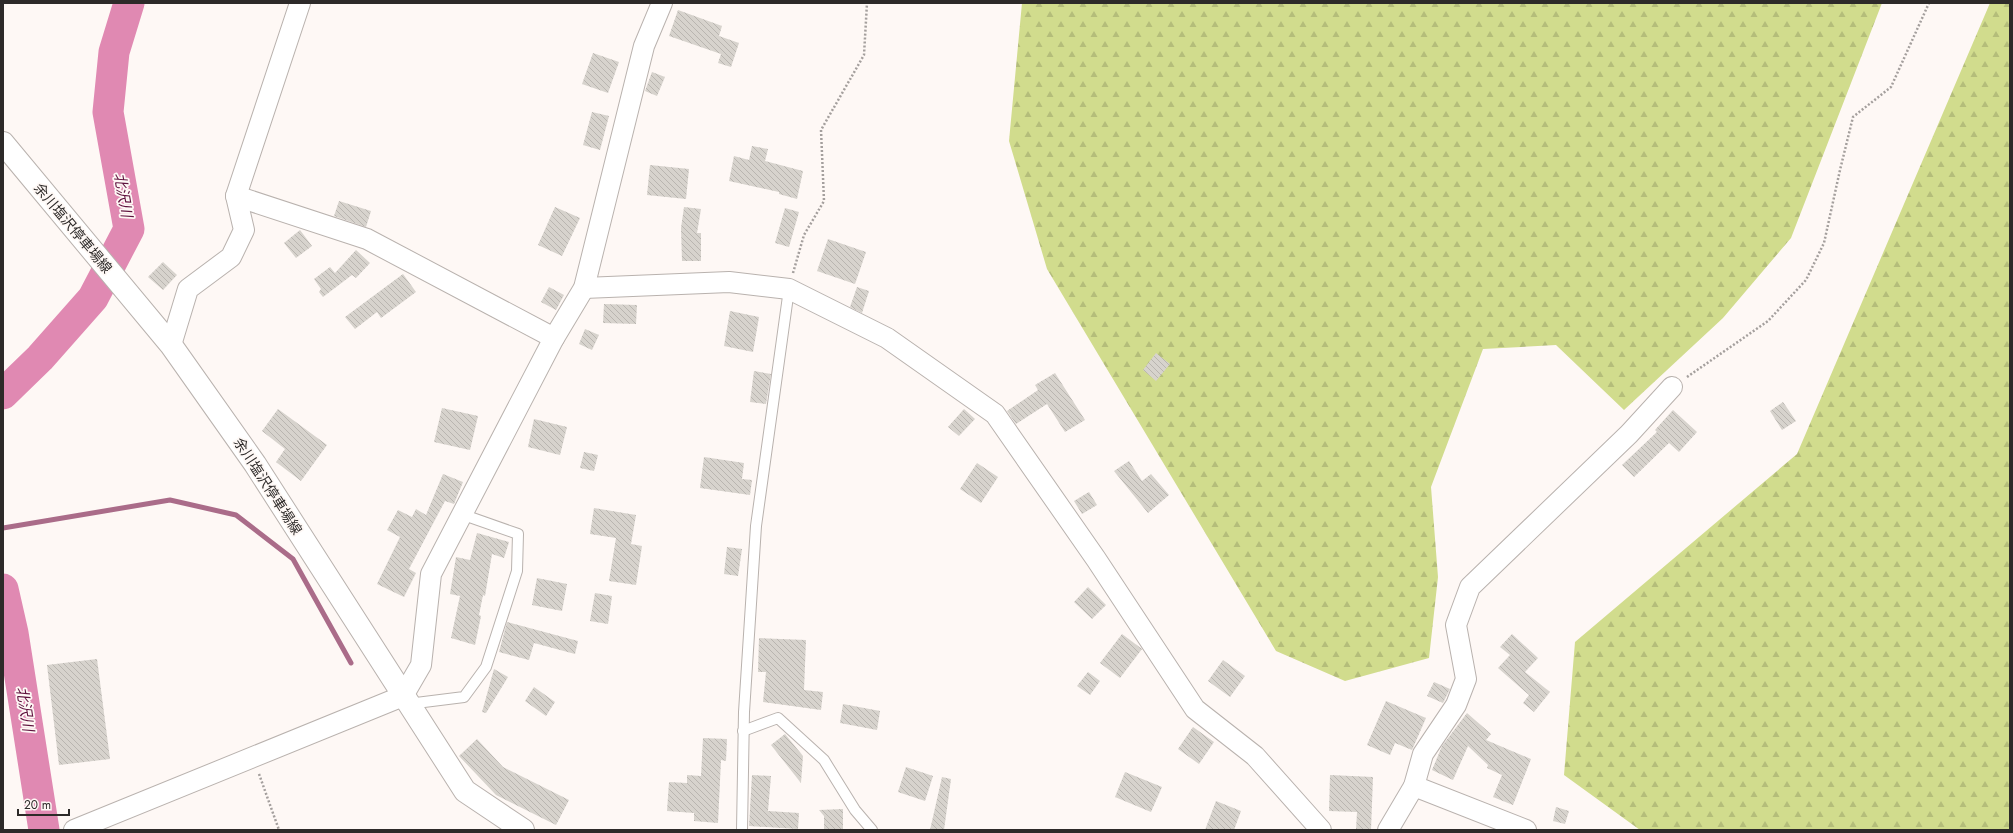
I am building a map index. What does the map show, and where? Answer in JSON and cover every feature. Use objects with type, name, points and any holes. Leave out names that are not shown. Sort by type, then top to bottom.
[{"type":"main road","name":"余川塩沢停車場線","points":[[3,143],[71,227],[132,297],[170,345],[255,464],[405,700],[466,790],[523,830]]},
{"type":"street","points":[[170,345],[188,289],[231,257],[244,230],[236,196],[300,3]]},
{"type":"street","points":[[74,830],[254,757],[405,700],[421,665],[431,574],[554,338],[584,288],[644,46],[662,3]]},
{"type":"street","points":[[236,196],[367,239],[554,338]]},
{"type":"street","points":[[584,288],[729,282],[789,289],[887,338],[995,414],[1096,559],[1195,708],[1255,756],[1321,830]]},
{"type":"street","points":[[1388,830],[1414,786],[1423,754],[1456,705],[1466,679],[1456,624],[1470,587],[1629,434],[1672,387]]},
{"type":"street","points":[[1414,786],[1526,830]]},
{"type":"lane","points":[[742,830],[743,731],[756,526],[789,289]]},
{"type":"lane","points":[[405,700],[464,698],[486,667],[517,571],[518,534],[461,514]]},
{"type":"lane","points":[[743,731],[778,718],[824,760],[855,810],[872,830]]},
{"type":"path","points":[[789,289],[804,235],[824,201],[821,130],[864,55],[867,3]]},
{"type":"path","points":[[1672,387],[1768,321],[1806,280],[1824,244],[1853,116],[1891,87],[1929,3]]},
{"type":"path","points":[[254,757],[279,830]]},
{"type":"green space","points":[[1022,3],[1882,3],[1791,238],[1723,318],[1624,410],[1556,345],[1483,349],[1431,487],[1438,577],[1429,658],[1345,681],[1276,651],[1047,269],[1009,141]]},
{"type":"green space","points":[[1990,3],[2010,3],[2010,830],[1640,830],[1564,775],[1575,642],[1797,454]]},
{"type":"building","points":[[678,10],[722,26],[719,36],[739,43],[731,67],[718,63],[721,54],[669,36]]},
{"type":"building","points":[[593,53],[619,62],[608,93],[582,84]]},
{"type":"building","points":[[652,72],[665,77],[657,96],[645,91]]},
{"type":"building","points":[[592,112],[609,116],[600,150],[583,145]]},
{"type":"building","points":[[752,146],[768,149],[765,161],[803,171],[797,199],[779,194],[779,192],[729,181],[734,156],[749,160]]},
{"type":"building","points":[[650,165],[689,169],[686,199],[647,195]]},
{"type":"building","points":[[339,201],[371,211],[366,227],[334,216]]},
{"type":"building","points":[[555,207],[580,218],[562,256],[538,245]]},
{"type":"building","points":[[684,207],[701,209],[697,233],[701,233],[701,261],[682,261],[681,228]]},
{"type":"building","points":[[785,208],[799,212],[789,247],[775,243]]},
{"type":"building","points":[[300,230],[312,246],[296,258],[284,243]]},
{"type":"building","points":[[828,239],[866,252],[855,284],[817,271]]},
{"type":"building","points":[[356,250],[370,263],[356,278],[352,275],[323,297],[319,292],[321,289],[314,279],[330,267],[335,273]]},
{"type":"building","points":[[163,262],[177,275],[163,290],[148,277]]},
{"type":"building","points":[[403,274],[416,292],[381,318],[377,312],[355,329],[345,317]]},
{"type":"building","points":[[549,287],[564,295],[556,310],[541,302]]},
{"type":"building","points":[[857,287],[869,291],[862,313],[850,307]]},
{"type":"building","points":[[604,304],[637,305],[636,324],[603,323]]},
{"type":"building","points":[[730,311],[759,317],[753,352],[724,346]]},
{"type":"building","points":[[585,329],[599,335],[592,350],[579,344]]},
{"type":"building","points":[[1156,353],[1170,364],[1156,381],[1143,370]]},
{"type":"building","points":[[754,371],[771,374],[766,404],[750,402]]},
{"type":"building","points":[[1055,373],[1085,420],[1065,432],[1047,404],[1016,424],[1007,411],[1038,390],[1035,385]]},
{"type":"building","points":[[1783,402],[1796,421],[1782,430],[1770,411]]},
{"type":"building","points":[[442,408],[478,416],[470,450],[434,442]]},
{"type":"building","points":[[278,409],[327,445],[301,481],[276,462],[285,449],[262,431]]},
{"type":"building","points":[[964,409],[975,419],[959,436],[948,427]]},
{"type":"building","points":[[1673,410],[1697,432],[1679,452],[1669,443],[1634,477],[1622,465],[1657,432],[1655,430]]},
{"type":"building","points":[[534,419],[567,427],[560,455],[528,447]]},
{"type":"building","points":[[584,452],[598,455],[594,471],[580,468]]},
{"type":"building","points":[[704,457],[744,463],[742,479],[752,480],[750,495],[700,488]]},
{"type":"building","points":[[1129,461],[1142,481],[1151,474],[1169,495],[1148,513],[1114,471]]},
{"type":"building","points":[[977,463],[998,477],[981,503],[960,489]]},
{"type":"building","points":[[443,474],[463,482],[454,504],[445,501],[409,569],[416,573],[404,597],[377,584],[400,537],[387,530],[398,510],[412,517],[416,509],[426,515]]},
{"type":"building","points":[[1089,492],[1097,505],[1082,514],[1074,501]]},
{"type":"building","points":[[594,508],[636,515],[631,544],[642,546],[636,585],[609,581],[616,538],[590,534]]},
{"type":"building","points":[[477,533],[509,542],[504,558],[492,554],[485,596],[483,595],[479,615],[481,616],[475,645],[451,638],[460,596],[450,594],[456,557],[470,560]]},
{"type":"building","points":[[727,547],[742,549],[738,576],[724,574]]},
{"type":"building","points":[[537,578],[567,584],[562,611],[532,605]]},
{"type":"building","points":[[1088,587],[1106,605],[1092,619],[1074,602]]},
{"type":"building","points":[[595,593],[612,596],[608,624],[590,621]]},
{"type":"building","points":[[507,622],[578,641],[575,654],[534,643],[529,660],[499,652]]},
{"type":"building","points":[[1122,634],[1142,649],[1120,678],[1100,663]]},
{"type":"building","points":[[1512,634],[1538,658],[1525,672],[1550,692],[1534,712],[1523,703],[1529,695],[1498,668],[1510,655],[1500,647]]},
{"type":"building","points":[[759,638],[806,640],[804,690],[823,692],[821,710],[763,702],[766,672],[758,672]]},
{"type":"building","points":[[97,659],[110,759],[59,765],[47,665]]},
{"type":"building","points":[[1223,660],[1245,676],[1230,697],[1208,681]]},
{"type":"building","points":[[494,669],[508,677],[486,713],[482,712]]},
{"type":"building","points":[[1088,672],[1100,681],[1090,695],[1077,686]]},
{"type":"building","points":[[1434,682],[1450,689],[1443,703],[1427,696]]},
{"type":"building","points":[[534,687],[555,702],[546,716],[525,701]]},
{"type":"building","points":[[1386,701],[1426,718],[1412,750],[1395,743],[1390,755],[1367,745]]},
{"type":"building","points":[[843,704],[880,711],[877,730],[840,723]]},
{"type":"building","points":[[1467,713],[1491,734],[1486,740],[1531,759],[1513,805],[1493,797],[1502,775],[1487,768],[1488,765],[1468,746],[1453,780],[1432,770],[1442,746]]},
{"type":"building","points":[[1193,727],[1214,742],[1199,764],[1178,749]]},
{"type":"building","points":[[785,734],[803,756],[801,783],[771,745]]},
{"type":"building","points":[[703,738],[727,739],[726,761],[721,760],[718,823],[694,821],[694,813],[667,811],[669,782],[687,783],[687,775],[701,776]]},
{"type":"building","points":[[477,739],[503,767],[569,800],[556,825],[496,795],[459,756]]},
{"type":"building","points":[[906,767],[933,776],[925,801],[898,792]]},
{"type":"building","points":[[1125,772],[1162,787],[1151,812],[1115,797]]},
{"type":"building","points":[[752,775],[771,776],[768,811],[799,813],[798,829],[749,826]]},
{"type":"building","points":[[1330,775],[1373,777],[1371,830],[1356,830],[1357,812],[1329,811]]},
{"type":"building","points":[[942,777],[951,779],[944,830],[930,830]]},
{"type":"building","points":[[1216,801],[1241,811],[1234,830],[1205,830]]},
{"type":"building","points":[[1556,807],[1569,811],[1565,824],[1553,821]]},
{"type":"building","points":[[843,809],[843,830],[824,830],[824,816],[819,810]]},
{"type":"waterway","name":"北沢川","points":[[3,394],[40,358],[93,298],[129,229],[108,112],[114,52],[129,3]]},
{"type":"waterway","points":[[3,528],[170,500],[236,515],[293,559],[351,663]]},
{"type":"waterway","name":"北沢川","points":[[3,589],[13,633],[44,830]]}]
